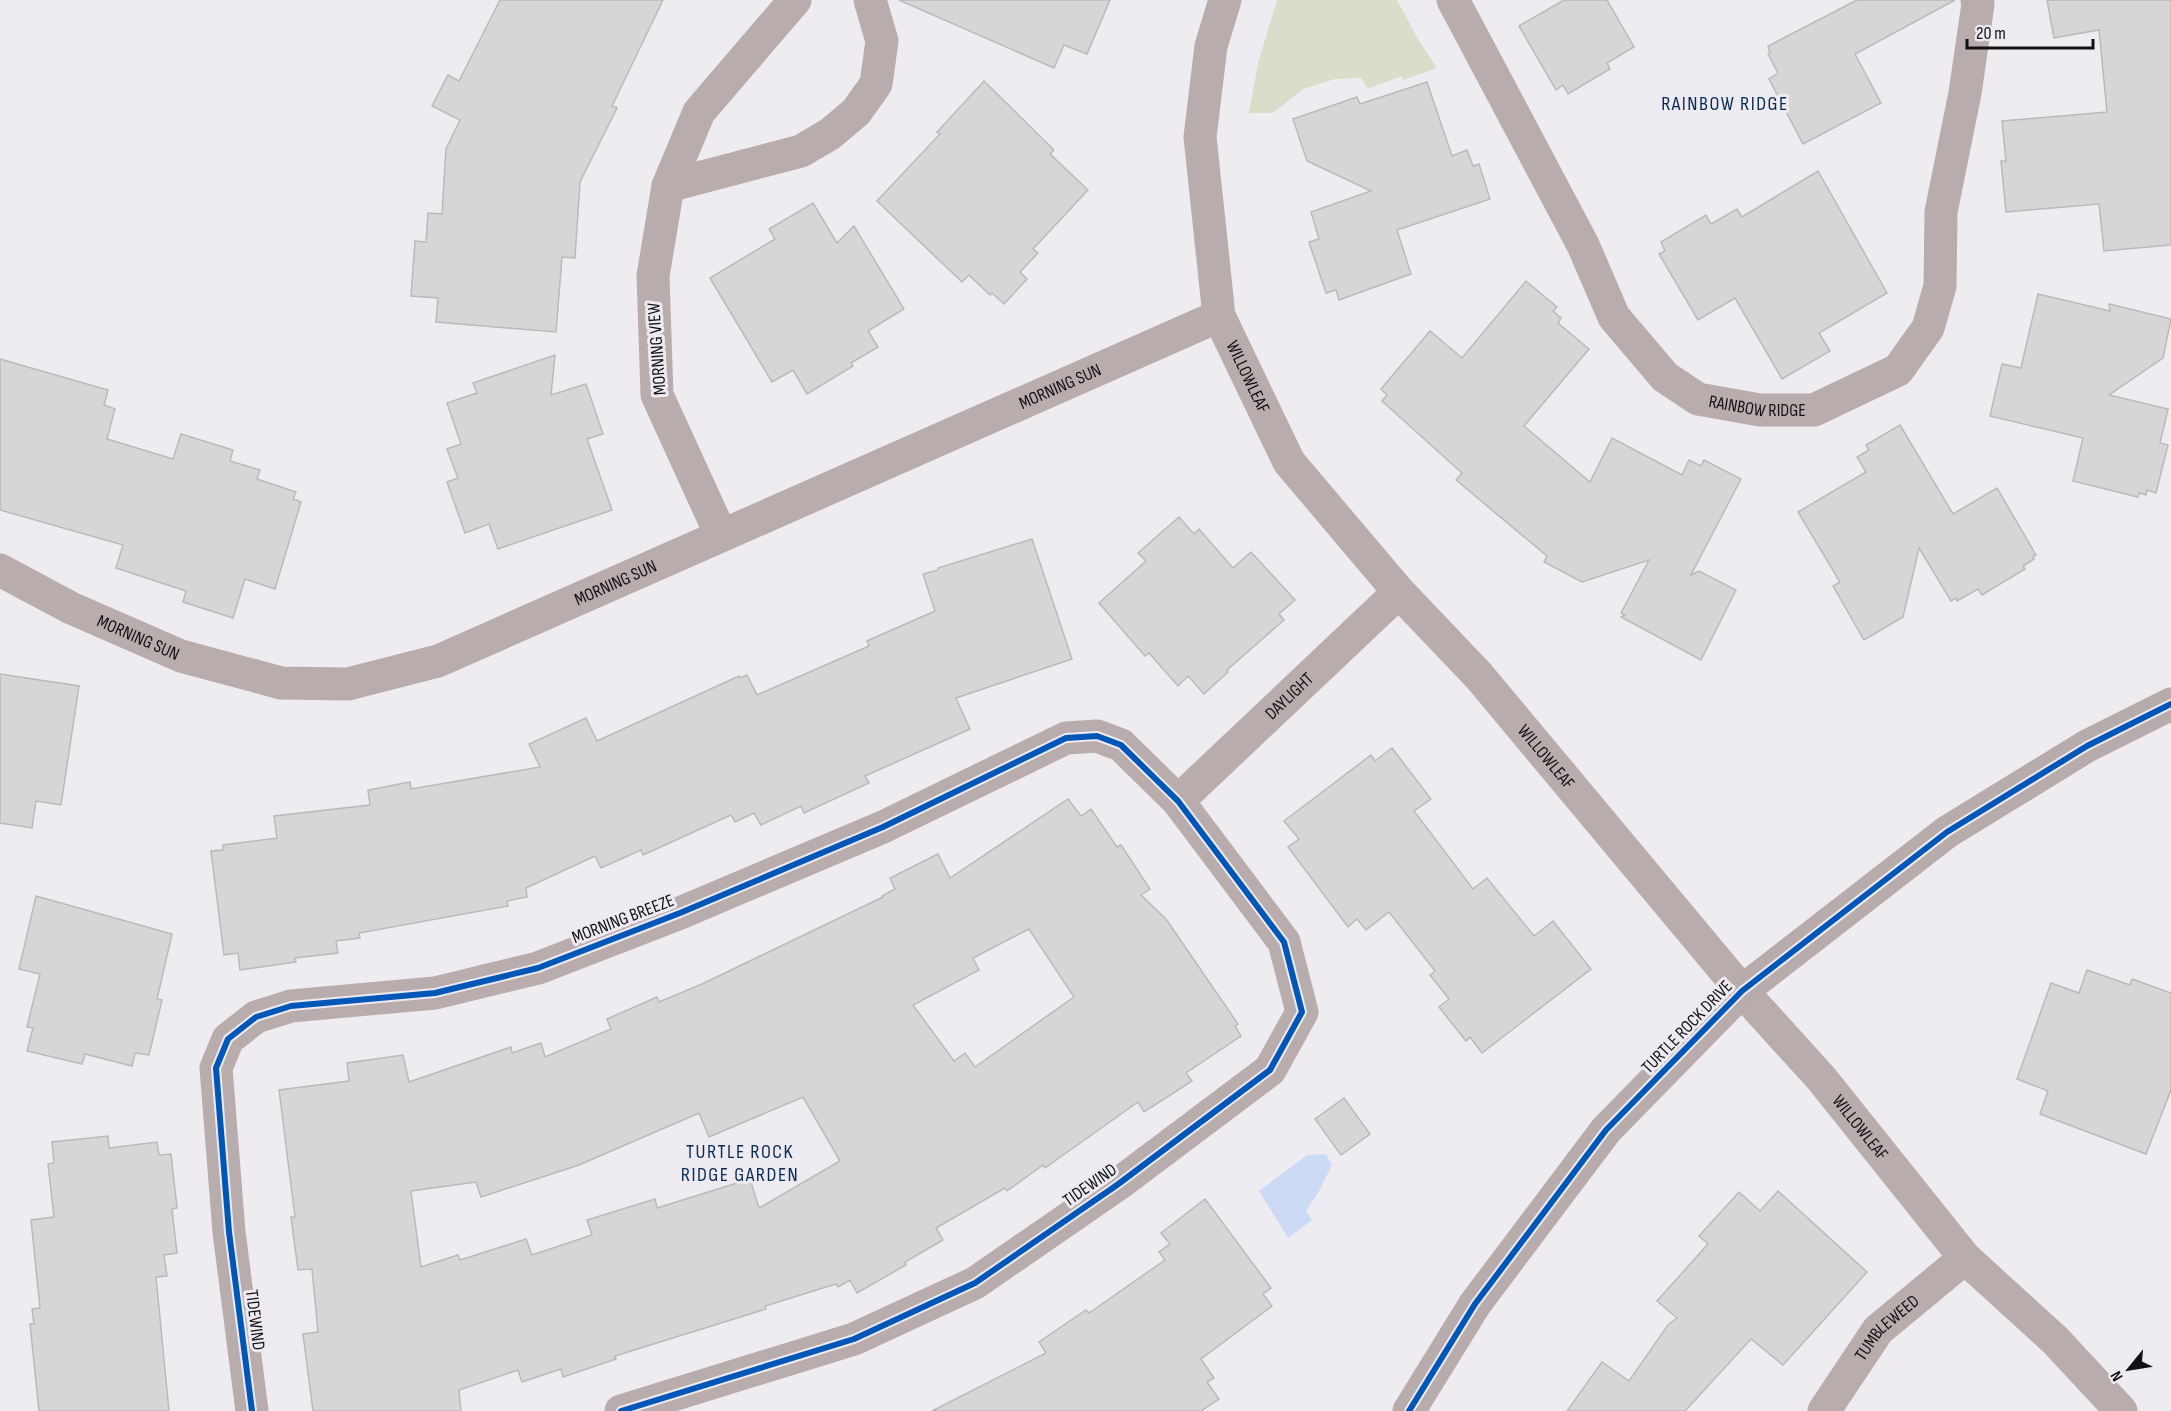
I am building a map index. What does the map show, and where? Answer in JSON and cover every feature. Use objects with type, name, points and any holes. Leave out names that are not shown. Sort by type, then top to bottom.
[{"type":"street","name":"MORNING VIEW","points":[[722,535],[657,395],[654,276],[668,186],[699,112],[795,0]]},
{"type":"street","points":[[668,186],[801,151],[830,134],[856,112],[876,84],[882,41],[870,0]]},
{"type":"street","name":"WILLOWLEAF","points":[[1225,0],[1211,46],[1200,137],[1219,316],[1289,462],[1399,592],[1479,676],[1742,991],[1821,1078],[1965,1258],[2055,1340],[2121,1411]]},
{"type":"street","name":"RAINBOW RIDGE","points":[[1453,0],[1583,245],[1614,317],[1665,377],[1698,399],[1760,410],[1814,410],[1898,370],[1929,328],[1940,286],[1941,212],[1965,93],[1977,0]]},
{"type":"street","name":"MORNING SUN","points":[[0,570],[71,608],[181,656],[281,683],[348,684],[438,661],[1219,316]]},
{"type":"street","name":"DAYLIGHT","points":[[1179,801],[1399,592]]},
{"type":"street","name":"TURTLE ROCK DRIVE","points":[[1409,1411],[1474,1304],[1606,1131],[1742,991],[1947,832],[2087,746],[2171,704]]},
{"type":"street","name":"MORNING BREEZE","points":[[229,1232],[216,1068],[228,1039],[256,1017],[291,1006],[435,993],[538,968],[680,913],[883,827],[1066,738],[1097,736],[1121,746],[1179,801]]},
{"type":"street","name":"TIDEWIND","points":[[621,1411],[854,1339],[975,1283],[1117,1185],[1270,1070],[1302,1012],[1284,942],[1179,801]]},
{"type":"street","name":"TIDEWIND","points":[[229,1232],[252,1411]]},
{"type":"street","name":"TUMBLEWEED","points":[[1824,1411],[1878,1330],[1965,1258]]},
{"type":"green space","points":[[1277,0],[1397,0],[1437,68],[1403,80],[1402,76],[1368,89],[1361,78],[1335,79],[1303,89],[1273,113],[1249,113],[1258,63]]},
{"type":"water","points":[[1326,1154],[1332,1165],[1306,1211],[1312,1220],[1288,1238],[1259,1191],[1307,1155]]},
{"type":"building","points":[[500,0],[663,0],[612,106],[617,108],[580,182],[575,258],[562,257],[556,332],[436,322],[438,298],[411,296],[415,241],[426,242],[428,213],[442,214],[446,149],[460,120],[432,106],[448,75],[459,81]]},
{"type":"building","points":[[899,0],[1110,0],[1087,54],[1064,45],[1054,68]]},
{"type":"building","points":[[1564,0],[1607,0],[1634,47],[1607,63],[1610,69],[1568,94],[1563,85],[1556,90],[1519,26]]},
{"type":"building","points":[[1857,0],[1955,0],[1855,54],[1881,103],[1803,144],[1769,79],[1778,73],[1768,54],[1770,52],[1768,46]]},
{"type":"building","points":[[2047,0],[2171,0],[2171,245],[2104,251],[2099,204],[2006,212],[2001,161],[2006,161],[2002,121],[2107,112],[2099,30],[2054,38]]},
{"type":"building","points":[[984,81],[1054,150],[1050,154],[1088,190],[1033,249],[1038,253],[1020,272],[1027,279],[1004,304],[992,293],[990,295],[969,275],[962,282],[877,201],[940,134],[937,132]]},
{"type":"building","points":[[1427,82],[1452,156],[1467,150],[1473,166],[1479,164],[1490,199],[1397,230],[1411,274],[1339,300],[1336,290],[1326,293],[1309,242],[1319,239],[1311,212],[1371,191],[1307,161],[1293,119],[1357,97],[1360,104]]},
{"type":"building","points":[[1818,171],[1887,293],[1819,333],[1830,351],[1782,379],[1735,298],[1698,320],[1659,254],[1665,251],[1661,242],[1706,215],[1711,224],[1737,209],[1742,217]]},
{"type":"building","points":[[813,203],[837,243],[854,226],[904,309],[868,331],[878,347],[851,363],[853,366],[807,394],[793,370],[772,382],[710,278],[775,239],[769,229]]},
{"type":"building","points":[[1526,281],[1557,307],[1553,311],[1561,318],[1558,323],[1589,349],[1524,426],[1590,482],[1612,438],[1682,475],[1689,460],[1701,466],[1704,460],[1741,479],[1691,575],[1699,571],[1736,590],[1701,660],[1621,617],[1625,615],[1621,613],[1649,560],[1582,582],[1544,562],[1547,556],[1456,480],[1462,473],[1382,401],[1387,395],[1381,389],[1430,331],[1462,358]]},
{"type":"building","points":[[2038,294],[2110,311],[2109,304],[2171,319],[2163,358],[2109,395],[2168,409],[2160,443],[2168,445],[2156,493],[2147,490],[2146,495],[2139,493],[2138,497],[2073,481],[2083,438],[1990,416],[2002,364],[2021,368]]},
{"type":"building","points":[[555,355],[551,395],[586,384],[603,434],[587,439],[612,510],[498,549],[489,524],[465,533],[447,482],[458,478],[447,449],[461,444],[447,403],[477,393],[473,383]]},
{"type":"building","points":[[0,359],[108,390],[104,405],[115,409],[107,439],[173,459],[181,434],[233,450],[230,461],[260,470],[257,479],[296,492],[293,499],[301,502],[275,589],[245,579],[233,618],[183,602],[186,591],[116,568],[123,545],[0,510]]},
{"type":"building","points":[[1900,425],[1953,514],[1997,488],[2036,555],[2023,566],[2025,569],[1982,595],[1978,589],[1957,601],[1956,598],[1951,601],[1919,548],[1903,617],[1864,640],[1833,586],[1840,582],[1798,512],[1866,472],[1857,457],[1869,450],[1866,445]]},
{"type":"building","points":[[1179,517],[1194,534],[1199,529],[1233,568],[1251,552],[1295,600],[1279,614],[1284,620],[1227,670],[1228,672],[1204,694],[1188,676],[1178,686],[1149,653],[1145,656],[1099,603],[1146,561],[1138,553]]},
{"type":"building","points":[[1032,539],[1072,659],[956,698],[970,729],[865,776],[869,783],[804,813],[801,806],[761,825],[754,813],[735,822],[731,815],[643,855],[641,850],[601,868],[595,856],[526,888],[527,897],[507,901],[508,906],[359,933],[360,938],[336,941],[338,953],[295,958],[296,962],[240,970],[238,953],[224,955],[211,851],[223,850],[223,845],[277,838],[274,816],[370,805],[368,790],[410,782],[411,789],[540,767],[529,744],[586,718],[597,741],[739,676],[740,678],[747,675],[757,695],[869,646],[867,641],[935,611],[923,574]]},
{"type":"building","points":[[0,674],[79,686],[61,805],[36,801],[32,828],[0,823]]},
{"type":"building","points":[[1392,748],[1431,799],[1414,811],[1473,889],[1487,878],[1534,936],[1553,921],[1591,969],[1482,1053],[1470,1037],[1466,1041],[1439,1007],[1449,999],[1430,975],[1435,971],[1389,912],[1366,930],[1357,919],[1348,927],[1288,847],[1299,839],[1284,821],[1371,755],[1375,761]]},
{"type":"building","points":[[1068,799],[1081,816],[1091,809],[1117,847],[1121,845],[1150,889],[1141,895],[1166,919],[1238,1024],[1235,1026],[1241,1036],[1186,1073],[1192,1081],[1144,1112],[1138,1102],[1045,1168],[1043,1165],[1007,1191],[1005,1188],[936,1228],[943,1240],[905,1262],[906,1265],[857,1293],[850,1280],[838,1287],[836,1284],[765,1306],[766,1309],[615,1356],[616,1359],[563,1377],[561,1369],[522,1382],[518,1370],[459,1390],[461,1411],[313,1411],[303,1334],[318,1332],[312,1269],[298,1270],[291,1217],[295,1217],[279,1090],[349,1081],[347,1063],[403,1055],[409,1082],[511,1047],[512,1053],[541,1043],[545,1057],[611,1029],[607,1019],[657,997],[659,1002],[702,984],[883,897],[895,889],[890,878],[938,854],[950,878]],"holes":[[[1029,929],[1074,997],[975,1067],[965,1053],[954,1061],[913,1005],[979,970],[973,958]],[[803,1097],[840,1161],[759,1208],[750,1179],[657,1208],[655,1199],[587,1220],[592,1235],[532,1255],[526,1239],[460,1260],[458,1255],[421,1267],[411,1191],[476,1182],[481,1197],[579,1165],[699,1113],[709,1137]]]},
{"type":"building","points":[[36,896],[172,934],[157,999],[162,1000],[149,1055],[135,1053],[132,1066],[85,1054],[82,1064],[27,1051],[33,1028],[27,1027],[40,974],[19,969]]},
{"type":"building","points":[[2087,970],[2130,985],[2132,979],[2171,993],[2171,1090],[2146,1154],[2040,1114],[2048,1091],[2017,1079],[2051,983],[2079,993]]},
{"type":"building","points":[[1344,1098],[1370,1134],[1341,1155],[1315,1119]]},
{"type":"building","points":[[108,1136],[109,1148],[157,1142],[159,1155],[171,1154],[177,1208],[172,1209],[177,1253],[164,1255],[167,1276],[156,1277],[169,1411],[39,1411],[30,1324],[34,1324],[32,1309],[40,1308],[31,1220],[54,1217],[48,1164],[54,1163],[52,1142]]},
{"type":"building","points":[[1778,1191],[1867,1272],[1783,1365],[1751,1339],[1685,1411],[1567,1411],[1602,1362],[1629,1381],[1668,1325],[1677,1318],[1657,1301],[1708,1244],[1699,1236],[1739,1192],[1760,1211]]},
{"type":"building","points":[[1205,1199],[1271,1288],[1263,1294],[1272,1306],[1201,1359],[1214,1378],[1207,1382],[1219,1399],[1201,1411],[932,1411],[1046,1353],[1039,1342],[1086,1310],[1089,1313],[1165,1260],[1159,1252],[1170,1244],[1161,1233]]},
{"type":"cycle path","points":[[1409,1411],[1475,1304],[1606,1130],[1742,991],[1947,832],[2087,746],[2171,704]]},
{"type":"cycle path","points":[[252,1411],[229,1232],[216,1068],[228,1039],[256,1017],[291,1006],[435,993],[538,968],[680,913],[883,827],[1066,738],[1097,736],[1121,745],[1178,801],[1284,942],[1302,1012],[1270,1070],[1117,1185],[975,1283],[854,1339],[621,1411]]},
{"type":"district","name":"RAINBOW RIDGE","points":[[1725,104]]},
{"type":"district","name":"TURTLE ROCK RIDGE GARDEN","points":[[740,1164]]}]
